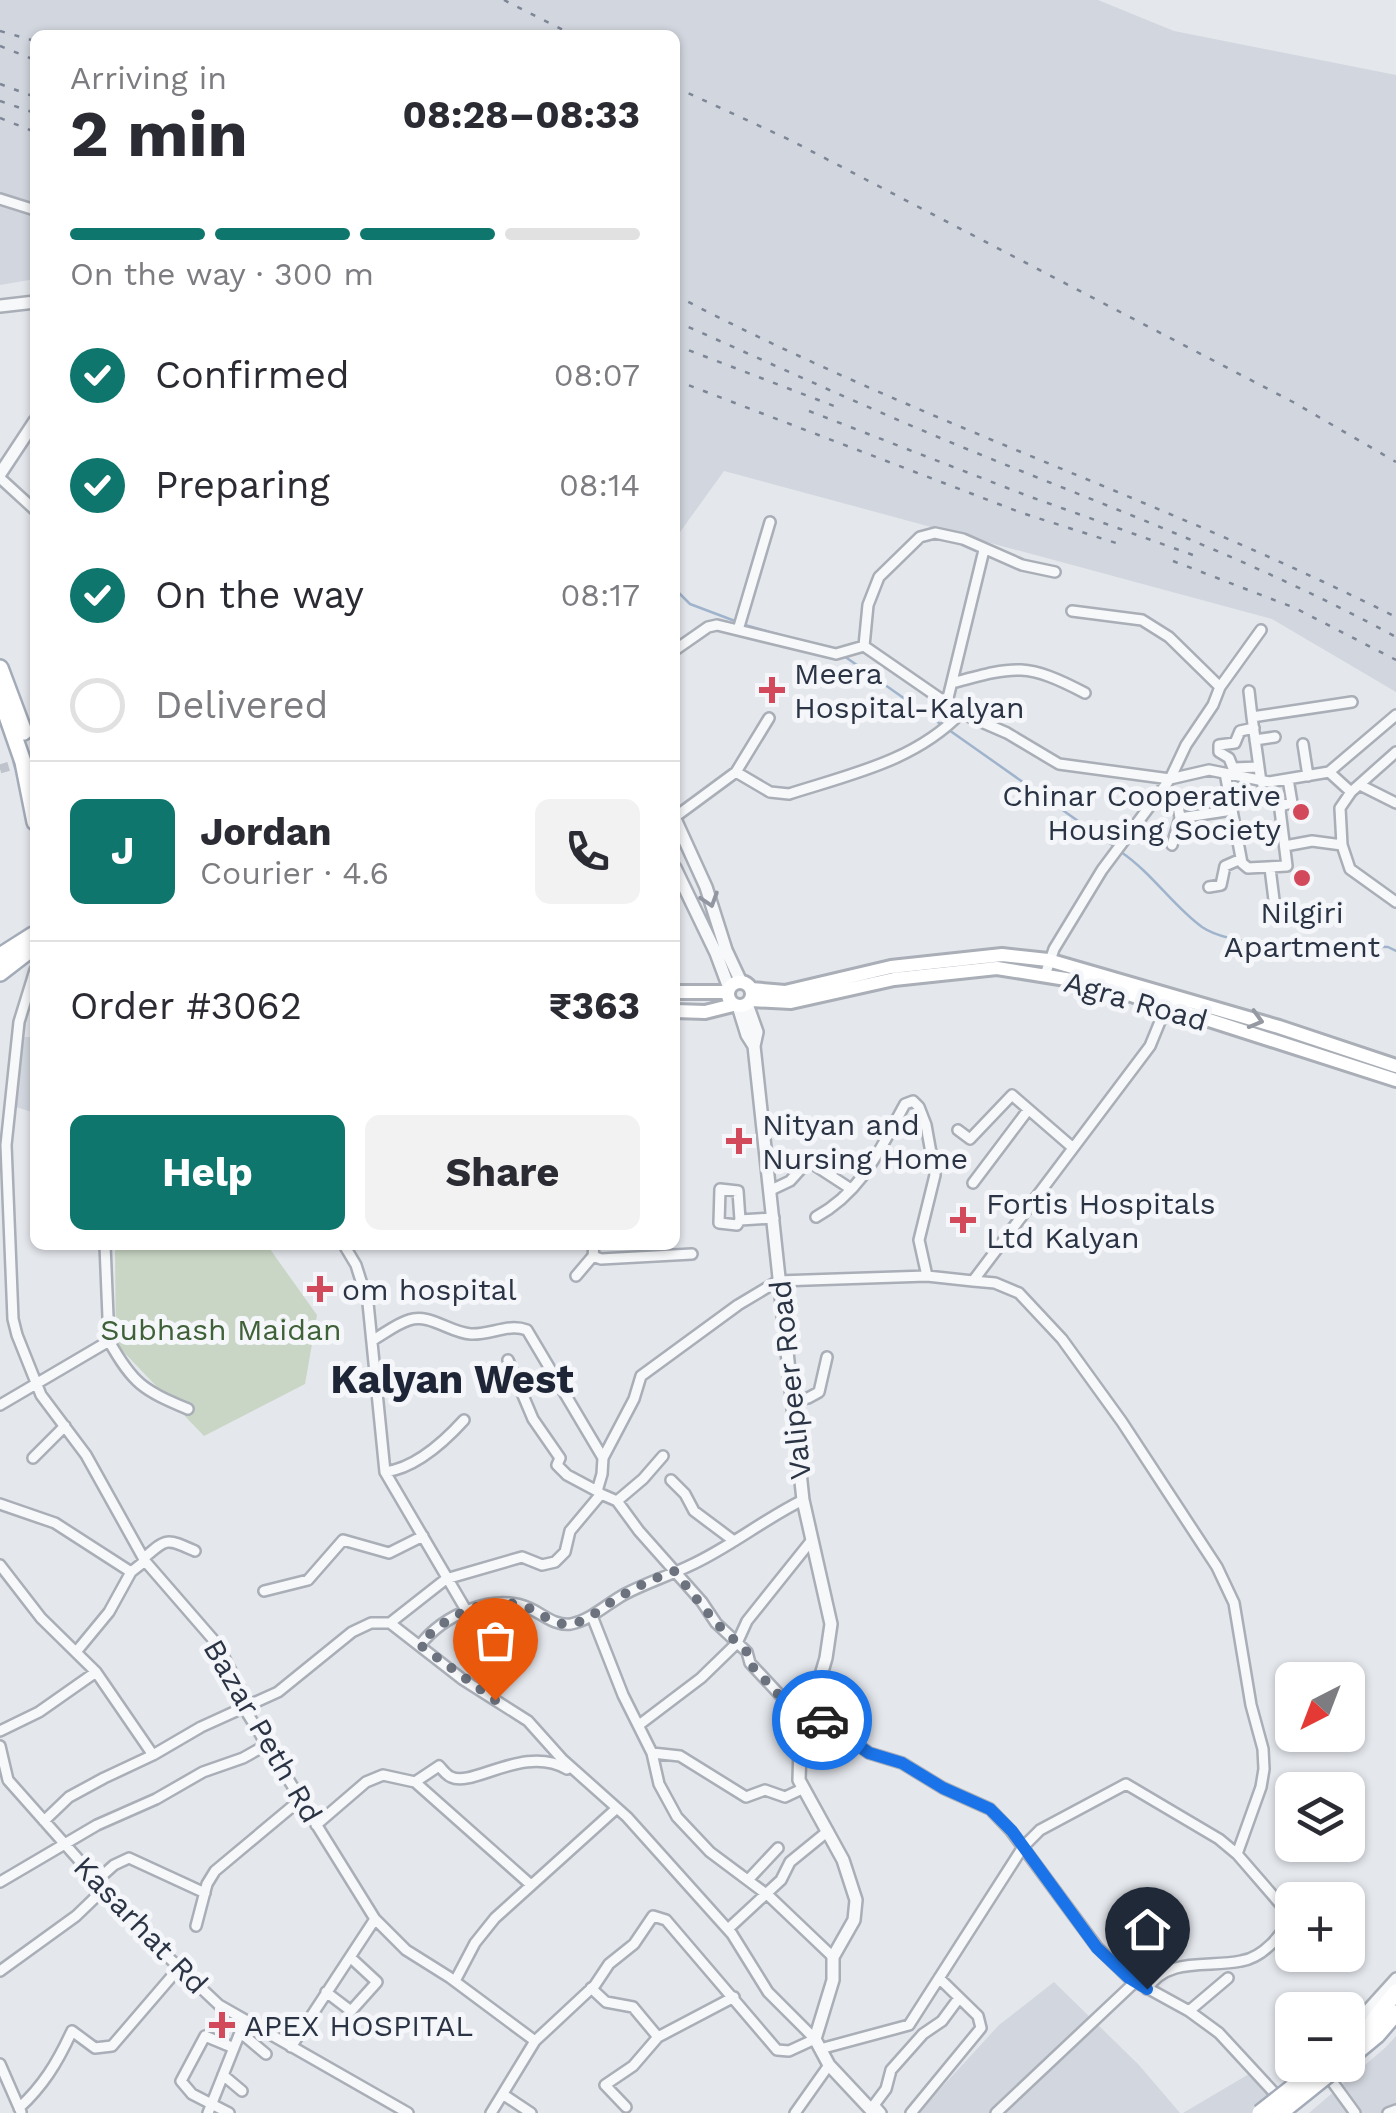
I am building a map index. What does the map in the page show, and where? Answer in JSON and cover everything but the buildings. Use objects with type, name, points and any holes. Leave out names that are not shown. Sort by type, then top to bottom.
[{"type":"main road","points":[[2,683],[27,764]]},
{"type":"main road","points":[[0,956],[30,941]]},
{"type":"main road","points":[[0,972],[30,944]]},
{"type":"main road","name":"Agra Road","points":[[680,1011],[705,1012],[740,996],[785,992],[890,967],[1002,955],[1048,960],[1280,1027],[1396,1066]]},
{"type":"main road","name":"Agra Road","points":[[680,992],[791,1002],[936,973],[997,968],[1097,984],[1396,1080]]},
{"type":"main road","points":[[1365,2029],[1396,1992]]},
{"type":"main road","points":[[1365,2045],[1396,2013]]},
{"type":"main road","points":[[1260,2113],[1299,2082]]},
{"type":"main road","points":[[1280,2113],[1322,2082]]},
{"type":"street","points":[[0,199],[30,208]]},
{"type":"street","points":[[0,306],[30,303]]},
{"type":"street","points":[[30,429],[0,476],[30,505]]},
{"type":"street","points":[[738,630],[770,522]]},
{"type":"street","points":[[859,648],[868,604],[879,577],[920,537],[935,533],[963,540],[1022,565],[1055,572]]},
{"type":"street","points":[[947,702],[984,550]]},
{"type":"street","points":[[868,604],[880,607]]},
{"type":"street","points":[[1072,611],[1142,620],[1169,637],[1220,687]]},
{"type":"street","points":[[680,647],[708,627],[718,625],[836,654],[859,648],[961,713],[1006,733],[1059,764],[1170,779],[1210,770],[1261,782],[1329,772],[1396,715]]},
{"type":"street","points":[[1044,975],[1048,960],[1102,870],[1170,779],[1220,687],[1260,630]]},
{"type":"street","points":[[952,683],[1009,668],[1034,669],[1084,693]]},
{"type":"street","points":[[1249,691],[1261,782]]},
{"type":"street","points":[[1259,767],[1233,768],[1229,758],[1219,752],[1220,745],[1236,742],[1240,731],[1253,722],[1352,702]]},
{"type":"street","points":[[736,772],[770,792],[790,794],[909,754],[961,713]]},
{"type":"street","points":[[680,814],[736,772],[770,718]]},
{"type":"street","points":[[1255,740],[1274,737]]},
{"type":"street","points":[[1303,744],[1308,776]]},
{"type":"street","points":[[1396,752],[1351,792],[1340,808],[1342,845],[1350,869],[1396,902]]},
{"type":"street","points":[[1329,772],[1351,792]]},
{"type":"street","points":[[1225,773],[1241,859],[1248,868],[1287,866],[1280,810],[1292,803],[1288,779]]},
{"type":"street","points":[[1360,784],[1396,803]]},
{"type":"street","points":[[1172,845],[1180,818],[1178,805]]},
{"type":"street","points":[[1180,818],[1232,810]]},
{"type":"street","points":[[680,829],[706,887],[740,996]]},
{"type":"street","points":[[1285,846],[1312,841],[1342,845]]},
{"type":"street","points":[[1209,887],[1221,885],[1224,866],[1241,859]]},
{"type":"street","points":[[1270,868],[1274,900]]},
{"type":"street","points":[[680,878],[740,996]]},
{"type":"street","points":[[0,1155],[6,1145],[19,1022],[30,986]]},
{"type":"street","name":"Valipeer Road","points":[[740,996],[747,1035],[754,1046],[803,1500],[831,1624],[826,1658],[800,1746],[802,1788]]},
{"type":"street","points":[[973,1281],[1150,1046],[1166,1008]]},
{"type":"street","points":[[958,1130],[972,1138],[1011,1094],[1072,1147]]},
{"type":"street","points":[[816,1216],[837,1205],[851,1189],[882,1150],[905,1104],[914,1102],[926,1125],[934,1175],[919,1240],[927,1276]]},
{"type":"street","points":[[973,1183],[1028,1110]]},
{"type":"street","name":"Bazar Peth Rd","points":[[6,1145],[12,1319],[41,1395],[108,1490],[144,1560],[218,1644],[241,1690],[244,1708],[375,1919],[406,1950],[536,2041]]},
{"type":"street","points":[[771,1190],[790,1181],[808,1160],[851,1189]]},
{"type":"street","points":[[740,1220],[774,1218]]},
{"type":"street","points":[[105,1250],[109,1342],[129,1376],[160,1397],[188,1409]]},
{"type":"street","points":[[346,1250],[365,1289],[385,1472],[466,1610]]},
{"type":"street","points":[[576,1276],[594,1251],[601,1259],[692,1254]]},
{"type":"street","points":[[390,1624],[446,1580],[522,1557],[542,1565],[555,1562],[565,1552],[570,1531],[599,1492],[603,1458],[641,1376],[738,1304],[778,1281],[927,1276],[996,1284],[1018,1292],[1062,1339],[1122,1422],[1206,1551],[1234,1603],[1264,1769],[1262,1787],[1237,1854]]},
{"type":"street","points":[[372,1340],[408,1320],[418,1319],[469,1334],[516,1326],[527,1330],[603,1458]]},
{"type":"street","points":[[0,1405],[109,1342]]},
{"type":"street","points":[[794,1400],[819,1392],[826,1358]]},
{"type":"street","points":[[508,1360],[533,1419],[560,1458],[557,1464],[566,1476],[617,1501],[747,1652],[750,1664],[778,1694],[811,1711],[869,1753],[902,1763],[943,1788],[990,1809],[1097,1948],[1135,1982],[1189,2011],[1219,2033],[1291,2112],[1325,2082]]},
{"type":"street","points":[[385,1472],[409,1464],[440,1444],[464,1420]]},
{"type":"street","points":[[34,1458],[65,1426]]},
{"type":"street","points":[[617,1501],[663,1456]]},
{"type":"street","points":[[671,1480],[685,1494],[694,1512],[734,1541]]},
{"type":"street","points":[[420,1645],[430,1632],[466,1610],[508,1601],[532,1609],[547,1620],[570,1624],[592,1616],[629,1592],[734,1541],[803,1500]]},
{"type":"street","points":[[0,1504],[55,1524],[107,1553],[131,1572]]},
{"type":"street","points":[[264,1591],[308,1580],[343,1540],[389,1553],[423,1536]]},
{"type":"street","points":[[76,1652],[109,1612],[131,1572],[164,1541],[194,1551]]},
{"type":"street","points":[[638,1726],[701,1678],[737,1642],[747,1621],[811,1541]]},
{"type":"street","points":[[0,1566],[41,1618],[96,1672],[154,1754]]},
{"type":"street","points":[[592,1616],[652,1753],[659,1784],[677,1817],[710,1852],[766,1894],[833,1956]]},
{"type":"street","points":[[44,1821],[69,1798],[201,1726],[278,1692],[352,1632],[371,1623],[390,1624],[462,1679],[528,1722],[617,1808],[728,1929],[768,1992],[817,2044],[850,2092],[878,2113]]},
{"type":"street","points":[[0,1731],[39,1712],[96,1672]]},
{"type":"street","points":[[0,1882],[97,1825],[268,1744]]},
{"type":"street","points":[[0,1746],[8,1780],[0,1792]]},
{"type":"street","points":[[652,1753],[680,1756],[746,1796],[765,1790],[784,1797],[802,1788],[828,1831],[856,1900],[854,1920],[833,1956],[833,1980],[817,2044]]},
{"type":"street","points":[[415,1782],[439,1766],[452,1778],[462,1779],[511,1762],[558,1763],[583,1778]]},
{"type":"street","points":[[316,1825],[366,1782],[384,1775],[415,1782],[531,1886]]},
{"type":"street","name":"Kasarhat Rd","points":[[8,1780],[95,1882],[219,2005],[408,2113]]},
{"type":"street","points":[[491,2113],[536,2041],[591,1988],[608,1964],[634,1944],[653,1916],[666,1920],[777,2050],[789,2051],[909,2025],[1023,1847],[1040,1830],[1126,1784],[1219,1839],[1288,1913],[1282,1931],[1248,1960],[1193,1963],[1162,1974],[1147,1989]]},
{"type":"street","points":[[196,1926],[215,1871],[300,1800]]},
{"type":"street","points":[[455,1981],[475,1943],[495,1918],[573,1852],[617,1808]]},
{"type":"street","points":[[728,1929],[781,1880],[790,1862],[828,1831]]},
{"type":"street","points":[[748,1880],[778,1848]]},
{"type":"street","points":[[95,1882],[129,1858],[205,1893]]},
{"type":"street","points":[[0,1972],[76,1916],[103,1890]]},
{"type":"street","points":[[291,2047],[375,1919]]},
{"type":"street","points":[[326,1992],[350,2011],[377,1982],[350,1956]]},
{"type":"street","points":[[0,2064],[20,2110],[47,2078],[72,2032],[96,2048],[112,2046],[179,1968]]},
{"type":"street","points":[[911,2113],[981,2028],[978,2016],[939,1978]]},
{"type":"street","points":[[1189,2011],[1228,1978]]},
{"type":"street","points":[[1365,2012],[1396,1978]]},
{"type":"street","points":[[996,2113],[1135,1982]]},
{"type":"street","points":[[591,1988],[606,2002],[632,2007],[658,2037]]},
{"type":"street","points":[[626,2107],[605,2085],[632,2066],[658,2037],[734,1997]]},
{"type":"street","points":[[878,2113],[874,2105],[886,2089],[890,2070],[923,2034],[942,2021],[959,1998]]},
{"type":"street","points":[[210,2108],[245,2020]]},
{"type":"street","points":[[1365,2049],[1396,2024]]},
{"type":"street","points":[[240,2032],[266,2054]]},
{"type":"street","points":[[228,2113],[210,2108],[181,2081],[204,2036],[234,2048]]},
{"type":"street","points":[[795,2113],[829,2066]]},
{"type":"street","points":[[223,2075],[242,2091]]},
{"type":"street","points":[[1274,2092],[1287,2082]]},
{"type":"street","points":[[1341,2082],[1355,2113]]},
{"type":"street","points":[[504,2095],[531,2113]]},
{"type":"street","points":[[1388,2113],[1396,2110]]},
{"type":"shaded area","points":[[0,0],[1098,0],[1174,31],[1396,75],[1396,692],[1272,619],[724,471],[680,532],[680,30],[30,30],[30,280],[0,285]]},
{"type":"shaded area","points":[[24,1037],[30,1037],[30,1111],[16,1107]]},
{"type":"shaded area","points":[[1054,1982],[1139,2065],[1180,2113],[918,2113],[999,2025]]},
{"type":"shaded area","points":[[1396,2036],[1396,2113],[1309,2113],[1345,2082],[1365,2082],[1365,2065]]},
{"type":"shaded area","points":[[1249,2074],[1288,2113],[1183,2113]]},
{"type":"green space","name":"Subhash Maidan","points":[[115,1250],[271,1250],[317,1315],[305,1384],[204,1436],[116,1344]]},
{"type":"waterway","points":[[680,594],[690,604],[735,621]]},
{"type":"waterway","points":[[745,625],[838,651]]},
{"type":"waterway","points":[[844,656],[1115,847]]},
{"type":"waterway","points":[[1121,852],[1192,919],[1219,935],[1265,944],[1388,947],[1396,951]]},
{"type":"tunnel","points":[[0,769],[20,763]]},
{"type":"railway","points":[[504,0],[563,30]]},
{"type":"railway","points":[[0,31],[30,40]]},
{"type":"railway","points":[[0,46],[30,58]]},
{"type":"railway","points":[[0,84],[30,95]]},
{"type":"railway","points":[[680,89],[790,140],[1293,402],[1396,462]]},
{"type":"railway","points":[[0,101],[30,111]]},
{"type":"railway","points":[[0,118],[30,130]]},
{"type":"railway","points":[[680,297],[853,381],[1217,534],[1396,617]]},
{"type":"railway","points":[[680,323],[926,432],[1236,559],[1396,637]]},
{"type":"railway","points":[[680,347],[834,406]]},
{"type":"railway","points":[[680,382],[1022,513],[1116,543]]},
{"type":"railway","points":[[809,411],[1193,555]]},
{"type":"railway","points":[[1173,561],[1295,608],[1396,660]]},
{"type":"way so far","points":[[495,1700],[420,1645],[430,1632],[466,1610],[508,1601],[532,1609],[547,1620],[570,1624],[674,1571],[716,1623],[747,1652],[750,1664],[778,1694],[822,1720]]},
{"type":"place","name":"Meera Hospital-Kalyan","points":[[772,690]]},
{"type":"place","name":"Chinar Cooperative Housing Society","points":[[1301,812]]},
{"type":"place","name":"Nilgiri Apartment","points":[[1302,878]]},
{"type":"place","name":"Nityan and Nursing Home","points":[[739,1141]]},
{"type":"place","name":"Fortis Hospitals Ltd Kalyan","points":[[963,1220]]},
{"type":"place","name":"om hospital","points":[[320,1289]]},
{"type":"place","name":"APEX HOSPITAL","points":[[222,2025]]},
{"type":"district","name":"Kalyan West","points":[[452,1379]]},
{"type":"route","points":[[822,1720],[869,1753],[902,1763],[943,1788],[990,1809],[1012,1831],[1097,1948],[1147,1989]]}]
